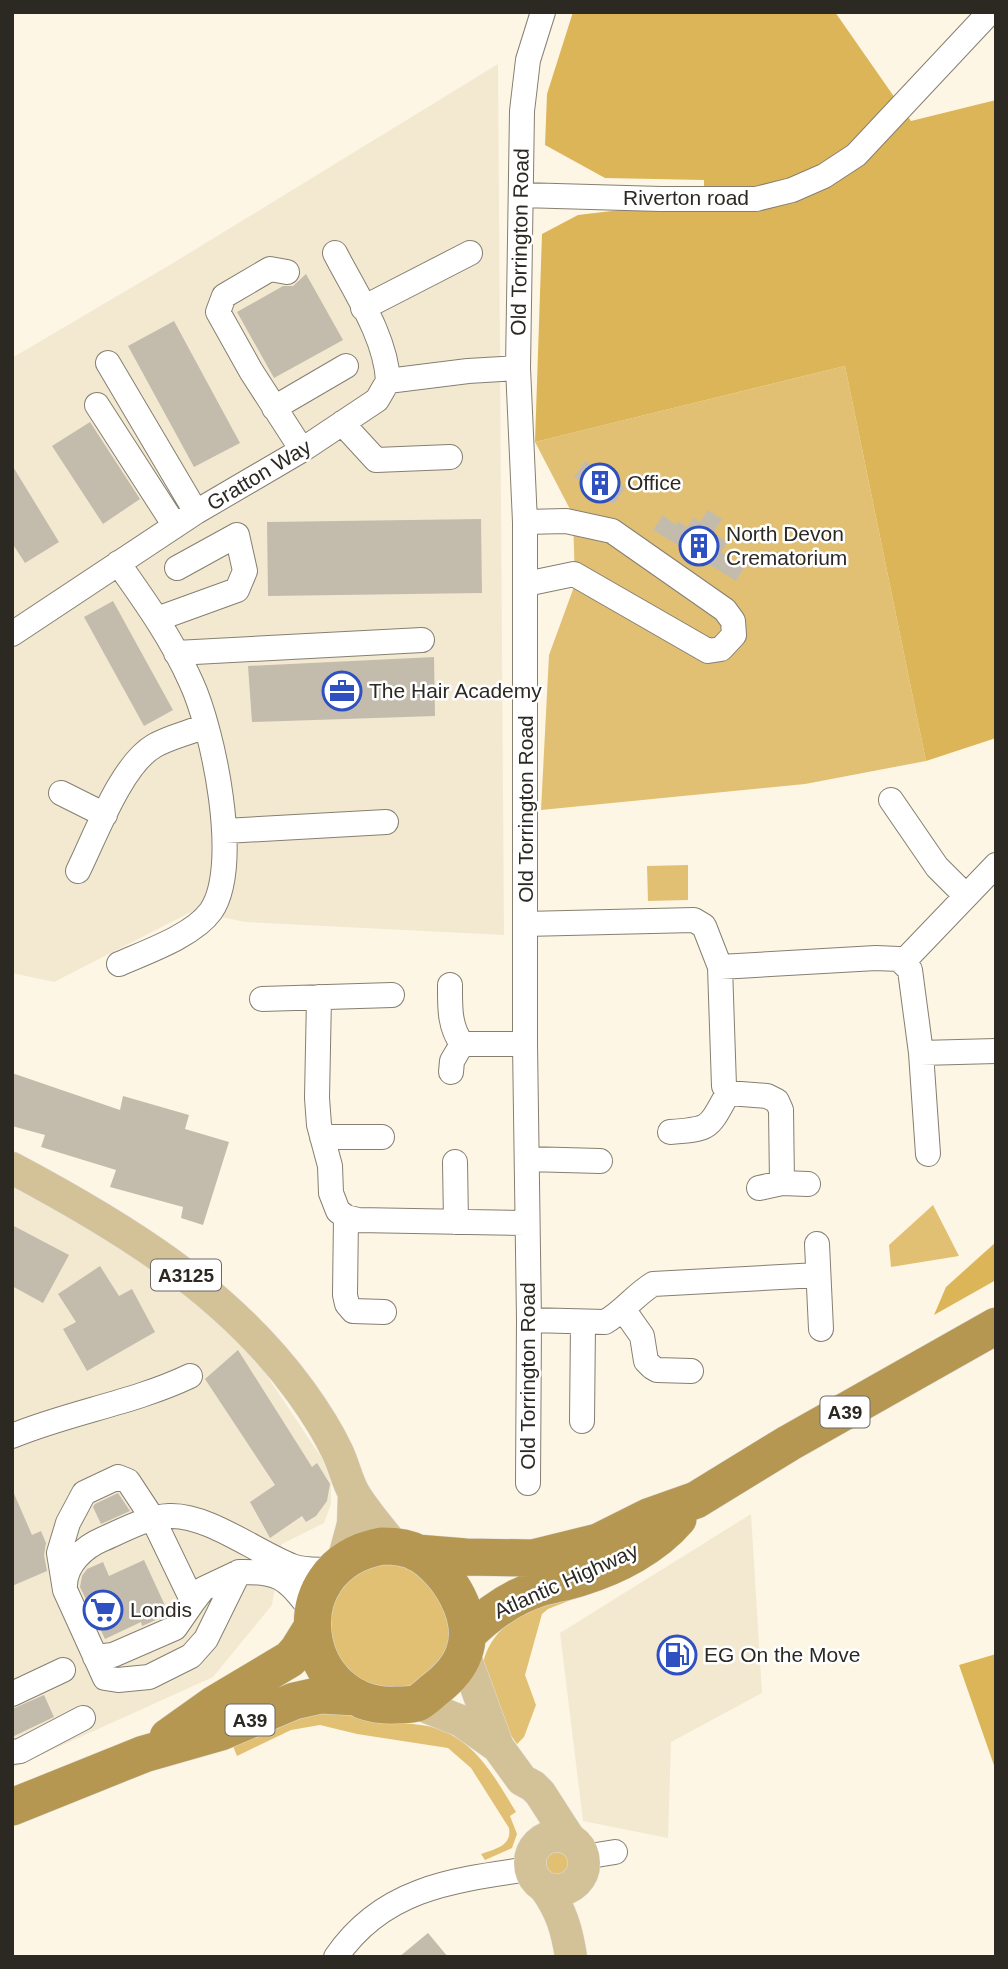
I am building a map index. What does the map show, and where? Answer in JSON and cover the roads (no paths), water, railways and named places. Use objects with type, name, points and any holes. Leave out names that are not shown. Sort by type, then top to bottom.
[{"type":"highway","name":"Atlantic Highway","points":[[406,1549],[466,1557],[533,1558],[598,1542],[648,1517],[695,1500],[789,1443],[996,1326]]},
{"type":"highway","name":"Atlantic Highway","points":[[466,1644],[483,1619],[507,1603],[537,1589],[583,1577],[629,1556],[664,1535],[695,1500]]},
{"type":"highway","points":[[370,1548],[406,1549],[427,1559],[450,1584],[461,1604],[466,1644],[451,1675],[416,1703],[376,1705],[356,1697],[343,1687],[322,1663],[316,1651],[312,1621],[320,1589],[339,1565],[370,1548]]},
{"type":"highway","name":"A39","points":[[144,1754],[213,1705],[290,1659],[299,1650],[312,1621]]},
{"type":"highway","name":"A39","points":[[12,1807],[144,1754],[221,1732],[293,1701],[321,1695],[356,1697]]},
{"type":"main road","name":"A3125","points":[[12,1168],[124,1231],[191,1278],[230,1311],[268,1350],[301,1392],[337,1451],[354,1494],[406,1549]]},
{"type":"main road","name":"A3125","points":[[339,1565],[353,1524],[354,1494]]},
{"type":"main road","points":[[466,1644],[498,1747],[522,1780],[540,1793],[577,1858],[569,1943]]},
{"type":"main road","points":[[416,1703],[461,1721],[498,1747]]},
{"type":"main road","points":[[522,1780],[522,1801],[537,1867],[558,1906],[569,1943]]},
{"type":"main road","points":[[537,1867],[552,1836],[577,1858]]},
{"type":"main road","points":[[537,1867],[564,1890],[573,1886],[577,1858]]},
{"type":"street","name":"Old Torrington Road","points":[[528,1483],[526,584],[519,368],[522,111],[528,60],[543,12]]},
{"type":"street","name":"Riverton road","points":[[521,195],[756,199],[792,190],[824,176],[856,155],[990,12]]},
{"type":"street","points":[[335,253],[376,335],[387,362],[388,381],[519,368]]},
{"type":"street","points":[[363,308],[470,253]]},
{"type":"street","points":[[287,272],[270,270],[224,296],[218,312],[302,450]]},
{"type":"street","points":[[108,363],[196,512]]},
{"type":"street","points":[[274,408],[346,366]]},
{"type":"street","name":"Gratton Way","points":[[12,634],[196,512],[302,450],[377,400],[388,381]]},
{"type":"street","points":[[97,405],[174,527]]},
{"type":"street","points":[[342,423],[376,460],[450,457]]},
{"type":"street","points":[[525,522],[566,521],[612,531],[725,610],[733,621],[734,635],[721,649],[708,651],[574,575],[526,584]]},
{"type":"street","points":[[157,619],[237,590],[245,571],[237,535],[177,568]]},
{"type":"street","points":[[118,563],[157,619],[192,683],[218,776],[225,831],[222,876],[215,904],[203,920],[119,964]]},
{"type":"street","points":[[176,653],[422,640]]},
{"type":"street","points":[[78,871],[122,780],[140,757],[154,746],[205,726]]},
{"type":"street","points":[[61,793],[105,815]]},
{"type":"street","points":[[891,800],[937,867],[965,895]]},
{"type":"street","points":[[225,831],[386,822]]},
{"type":"street","points":[[903,961],[996,865]]},
{"type":"street","points":[[525,924],[694,920],[704,926],[720,967],[726,1090],[709,1126],[699,1130],[670,1132]]},
{"type":"street","points":[[720,967],[889,957],[903,961],[911,970],[921,1053],[928,1154]]},
{"type":"street","points":[[450,985],[451,1023],[462,1044]]},
{"type":"street","points":[[262,999],[392,995]]},
{"type":"street","points":[[319,997],[317,1098],[322,1137],[330,1166],[333,1203],[338,1211],[346,1217],[358,1220],[526,1223]]},
{"type":"street","points":[[462,1044],[525,1044]]},
{"type":"street","points":[[451,1072],[452,1061],[462,1044]]},
{"type":"street","points":[[921,1053],[996,1051]]},
{"type":"street","points":[[726,1090],[767,1096],[777,1101],[781,1110],[770,1185],[808,1184]]},
{"type":"street","points":[[322,1137],[382,1137]]},
{"type":"street","points":[[527,1159],[600,1161]]},
{"type":"street","points":[[456,1162],[456,1222]]},
{"type":"street","points":[[346,1217],[347,1304],[353,1311],[384,1312]]},
{"type":"street","points":[[817,1244],[821,1329]]},
{"type":"street","points":[[529,1320],[605,1322],[653,1284],[818,1275]]},
{"type":"street","points":[[623,1309],[642,1336],[646,1361],[652,1367],[657,1370],[691,1371]]},
{"type":"street","points":[[582,1421],[583,1323]]},
{"type":"street","points":[[15,1428],[162,1390],[190,1377]]},
{"type":"street","points":[[192,1602],[153,1519],[128,1481],[118,1477],[84,1493],[68,1523],[59,1553],[65,1590],[105,1678],[118,1680],[149,1677],[191,1656],[206,1639],[239,1572]]},
{"type":"street","points":[[65,1590],[65,1577],[76,1557],[93,1543],[167,1516],[188,1517],[294,1567],[317,1570],[339,1565]]},
{"type":"street","points":[[95,1657],[114,1655],[176,1628],[203,1589],[239,1572],[269,1573],[287,1580],[312,1621]]},
{"type":"street","points":[[12,1694],[62,1670]]},
{"type":"street","points":[[12,1752],[20,1751],[83,1718]]},
{"type":"street","points":[[577,1858],[615,1852]]},
{"type":"street","points":[[336,1957],[364,1923],[386,1907],[416,1892],[439,1885],[537,1867]]},
{"type":"place","name":"Office","points":[[600,483]]},
{"type":"place","name":"North Devon Crematorium","points":[[699,546]]},
{"type":"place","name":"The Hair Academy","points":[[342,691]]},
{"type":"place","name":"Londis","points":[[103,1610]]},
{"type":"place","name":"EG On the Move","points":[[677,1655]]}]
